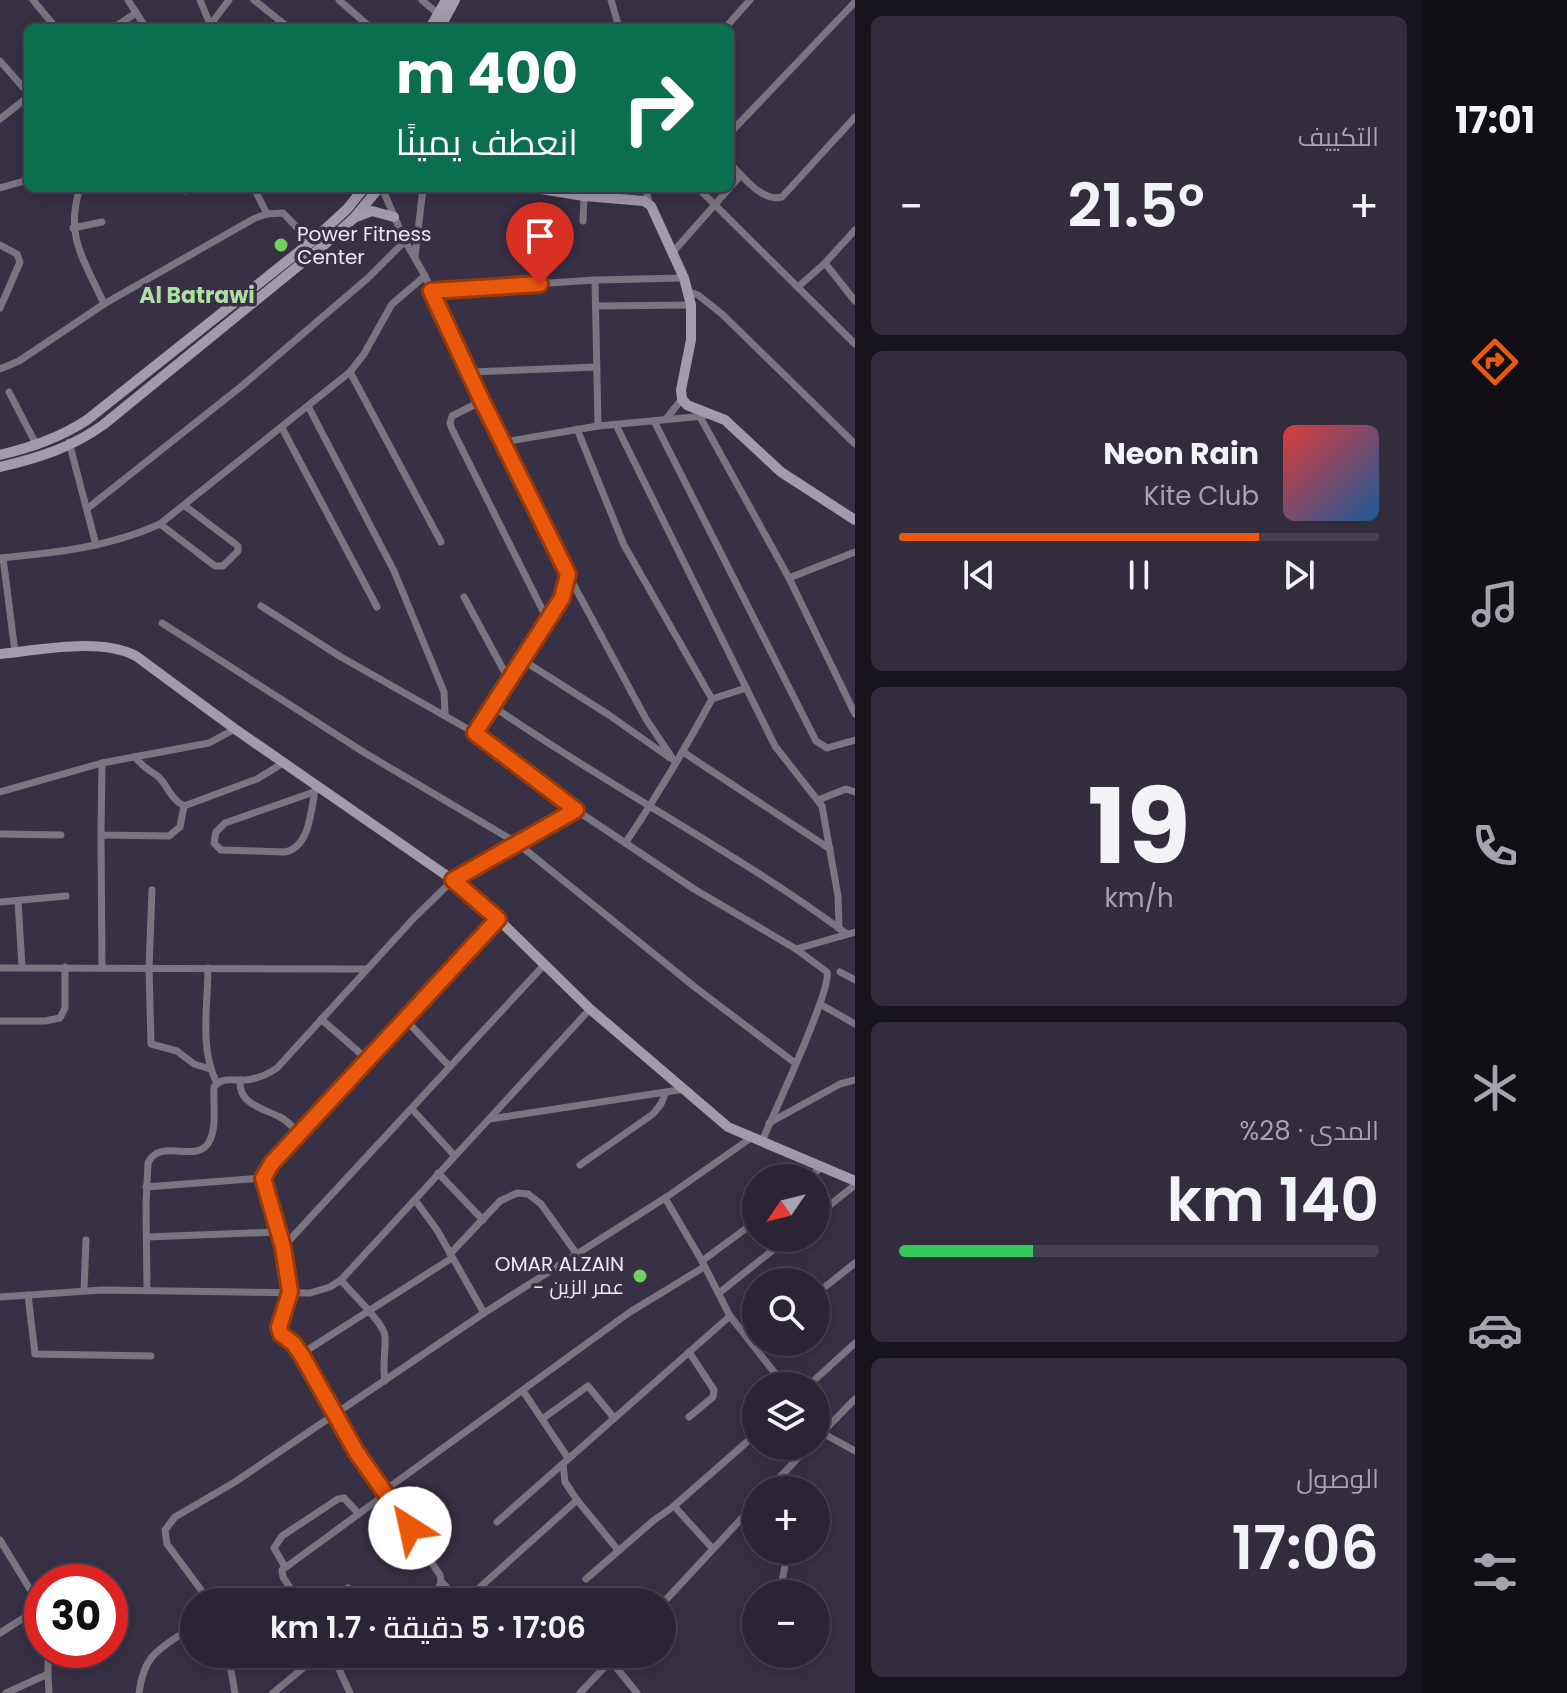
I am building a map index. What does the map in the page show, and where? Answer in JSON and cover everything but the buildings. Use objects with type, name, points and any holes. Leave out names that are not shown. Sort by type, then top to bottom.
[{"type":"street","points":[[33,0],[53,24]]},
{"type":"street","points":[[128,0],[143,24]]},
{"type":"street","points":[[200,0],[208,24]]},
{"type":"street","points":[[211,24],[229,0]]},
{"type":"street","points":[[254,0],[284,24]]},
{"type":"street","points":[[339,0],[366,24]]},
{"type":"street","points":[[422,0],[437,13]]},
{"type":"street","points":[[432,24],[446,0]]},
{"type":"street","points":[[442,24],[455,0]]},
{"type":"street","points":[[611,0],[620,24]]},
{"type":"street","points":[[729,24],[750,0]]},
{"type":"street","points":[[734,129],[855,2]]},
{"type":"street","points":[[119,24],[136,13]]},
{"type":"street","points":[[0,61],[24,90]]},
{"type":"street","points":[[0,119],[24,98]]},
{"type":"street","points":[[734,167],[764,195],[772,199],[782,197],[855,117]]},
{"type":"street","points":[[734,184],[741,175]]},
{"type":"street","points":[[0,188],[24,181]]},
{"type":"street","points":[[79,192],[73,228],[104,304]]},
{"type":"street","points":[[256,192],[267,214]]},
{"type":"street","points":[[0,467],[43,456],[67,440],[87,420],[311,242],[361,192]]},
{"type":"street","points":[[0,455],[87,437],[354,218],[377,192]]},
{"type":"street","points":[[383,192],[543,528],[646,719],[675,762]]},
{"type":"street","points":[[415,257],[423,192]]},
{"type":"street","points":[[560,192],[649,204]]},
{"type":"street","points":[[647,192],[649,204],[684,278],[691,305],[691,340],[682,399],[687,405],[716,414],[781,472],[855,520]]},
{"type":"street","points":[[702,192],[853,338]]},
{"type":"street","points":[[673,252],[727,192]]},
{"type":"street","points":[[583,221],[584,196]]},
{"type":"street","points":[[354,218],[372,211],[394,217]]},
{"type":"street","points":[[0,369],[19,361],[104,304],[197,249],[267,214],[289,216],[311,242]]},
{"type":"street","points":[[73,228],[102,222]]},
{"type":"street","points":[[798,287],[855,230]]},
{"type":"street","points":[[88,508],[243,385],[368,278],[405,241]]},
{"type":"street","points":[[0,245],[17,254],[20,262],[0,308]]},
{"type":"street","points":[[825,263],[855,301]]},
{"type":"street","points":[[15,652],[1,558],[75,550],[122,539],[160,524],[350,372],[364,354],[392,304],[425,276]]},
{"type":"street","points":[[431,291],[595,280],[684,278]]},
{"type":"street","points":[[595,280],[598,426]]},
{"type":"street","points":[[687,291],[709,302],[855,444]]},
{"type":"street","points":[[597,306],[691,305]]},
{"type":"street","points":[[470,372],[596,367]]},
{"type":"street","points":[[350,372],[441,542]]},
{"type":"street","points":[[9,392],[37,446]]},
{"type":"street","points":[[666,419],[682,399]]},
{"type":"street","points":[[482,401],[460,410],[452,416],[450,423],[547,619]]},
{"type":"street","points":[[308,406],[394,571],[444,692],[445,714]]},
{"type":"street","points":[[504,442],[598,426],[716,414]]},
{"type":"street","points":[[700,417],[789,578],[855,714]]},
{"type":"street","points":[[654,421],[816,741],[827,748],[855,740]]},
{"type":"street","points":[[616,425],[780,754],[818,800],[824,812],[838,896],[839,928]]},
{"type":"street","points":[[282,428],[377,607]]},
{"type":"street","points":[[577,429],[624,545],[712,699]]},
{"type":"street","points":[[67,440],[96,545]]},
{"type":"street","points":[[160,524],[215,566],[223,566],[238,551],[238,546],[185,506]]},
{"type":"street","points":[[789,578],[855,552]]},
{"type":"street","points":[[475,733],[562,598],[568,574]]},
{"type":"street","points":[[464,597],[509,680]]},
{"type":"street","points":[[200,1588],[167,1544],[164,1537],[168,1524],[335,1417],[576,1253],[757,1140],[769,1123],[829,980],[827,972],[796,949],[694,889],[576,810],[475,733],[341,657],[261,606]]},
{"type":"street","points":[[162,623],[365,753],[517,843],[696,988],[795,1063]]},
{"type":"street","points":[[0,654],[99,646],[124,649],[285,762],[315,789],[453,880],[498,919],[590,1009],[728,1127],[818,1164]]},
{"type":"street","points":[[521,659],[675,762]]},
{"type":"street","points":[[626,842],[683,752],[712,699],[746,688]]},
{"type":"street","points":[[494,707],[589,770],[651,805],[851,933]]},
{"type":"street","points":[[0,792],[102,763],[209,743],[235,729]]},
{"type":"street","points":[[683,752],[830,849]]},
{"type":"street","points":[[135,757],[184,806]]},
{"type":"street","points":[[184,806],[257,779],[285,762]]},
{"type":"street","points":[[102,763],[102,967]]},
{"type":"street","points":[[315,789],[305,835],[295,850],[221,850],[214,843],[216,832],[225,823],[315,789]]},
{"type":"street","points":[[818,800],[846,789],[855,792]]},
{"type":"street","points":[[101,835],[169,836],[180,827],[184,806]]},
{"type":"street","points":[[217,1083],[265,1076],[277,1068],[366,969],[453,880],[576,810]]},
{"type":"street","points":[[0,834],[61,835]]},
{"type":"street","points":[[152,890],[149,968],[151,1044],[177,1051],[194,1064],[210,1069]]},
{"type":"street","points":[[0,902],[66,896]]},
{"type":"street","points":[[18,901],[22,967]]},
{"type":"street","points":[[498,919],[272,1163],[263,1178],[283,1247],[290,1292],[279,1327],[281,1334],[301,1354],[335,1417],[442,1582],[457,1599],[468,1598],[577,1500]]},
{"type":"street","points":[[796,949],[851,933]]},
{"type":"street","points":[[283,1247],[545,964]]},
{"type":"street","points":[[0,1021],[60,1018],[65,1008],[65,967]]},
{"type":"street","points":[[0,968],[366,969]]},
{"type":"street","points":[[147,1290],[148,1163],[161,1150],[200,1149],[208,1142],[217,1083],[210,1069],[206,1046],[208,968]]},
{"type":"street","points":[[840,972],[855,980]]},
{"type":"street","points":[[820,1004],[855,1024]]},
{"type":"street","points":[[0,1297],[84,1290],[321,1291],[341,1280],[590,1009]]},
{"type":"street","points":[[404,1018],[450,1067]]},
{"type":"street","points":[[321,1019],[368,1060]]},
{"type":"street","points":[[240,1080],[240,1092],[248,1101],[284,1119],[299,1134]]},
{"type":"street","points":[[769,1123],[840,1084],[855,1080]]},
{"type":"street","points":[[490,1119],[685,1089]]},
{"type":"street","points":[[580,1165],[656,1111],[665,1094]]},
{"type":"street","points":[[412,1109],[454,1155]]},
{"type":"street","points":[[830,1170],[855,1183],[830,1204]]},
{"type":"street","points":[[438,1173],[483,1220]]},
{"type":"street","points":[[146,1187],[263,1178]]},
{"type":"street","points":[[301,1354],[451,1256],[506,1197],[517,1193],[528,1194],[541,1204],[576,1253]]},
{"type":"street","points":[[665,1198],[730,1316],[742,1330]]},
{"type":"street","points":[[415,1200],[437,1230],[484,1313]]},
{"type":"street","points":[[147,1237],[279,1232]]},
{"type":"street","points":[[290,1588],[281,1573],[285,1567],[630,1312],[703,1264],[742,1232]]},
{"type":"street","points":[[84,1290],[86,1240]]},
{"type":"street","points":[[719,1293],[770,1252]]},
{"type":"street","points":[[830,1283],[855,1263]]},
{"type":"street","points":[[341,1280],[367,1312],[378,1320],[385,1333],[382,1367],[385,1381]]},
{"type":"street","points":[[28,1295],[35,1354],[151,1356]]},
{"type":"street","points":[[497,1522],[730,1316]]},
{"type":"street","points":[[823,1372],[855,1343]]},
{"type":"street","points":[[689,1352],[714,1390],[713,1397],[689,1417]]},
{"type":"street","points":[[542,1419],[588,1386],[614,1418]]},
{"type":"street","points":[[523,1391],[566,1461],[565,1482],[618,1550]]},
{"type":"street","points":[[830,1425],[855,1399]]},
{"type":"street","points":[[830,1437],[855,1451]]},
{"type":"street","points":[[586,1579],[742,1446]]},
{"type":"street","points":[[781,1476],[796,1460]]},
{"type":"street","points":[[285,1567],[274,1548],[282,1536],[338,1499],[344,1498],[358,1513]]},
{"type":"street","points":[[674,1506],[713,1549]]},
{"type":"street","points":[[676,1589],[741,1519]]},
{"type":"street","points":[[0,1540],[24,1579]]},
{"type":"street","points":[[438,1588],[442,1582]]},
{"type":"street","points":[[0,1633],[24,1619]]},
{"type":"street","points":[[139,1693],[141,1674],[147,1661],[180,1636]]},
{"type":"street","points":[[48,1668],[49,1693]]},
{"type":"street","points":[[231,1668],[235,1693]]},
{"type":"street","points":[[273,1693],[303,1668]]},
{"type":"street","points":[[340,1668],[350,1693]]},
{"type":"street","points":[[580,1693],[604,1668]]},
{"type":"street","points":[[621,1668],[637,1693]]},
{"type":"street","points":[[6,1693],[48,1674]]},
{"type":"place","name":"Power Fitness Center","points":[[281,245]]},
{"type":"place","name":"OMAR ALZAIN - عمر الزين","points":[[640,1276]]},
{"type":"district","name":"Al Batrawi","points":[[197,295]]},
{"type":"route","points":[[410,1528],[357,1453],[298,1349],[280,1332],[290,1292],[283,1247],[263,1178],[272,1163],[498,919],[453,880],[576,810],[475,733],[562,598],[568,574],[543,528],[431,291],[540,284]]}]
